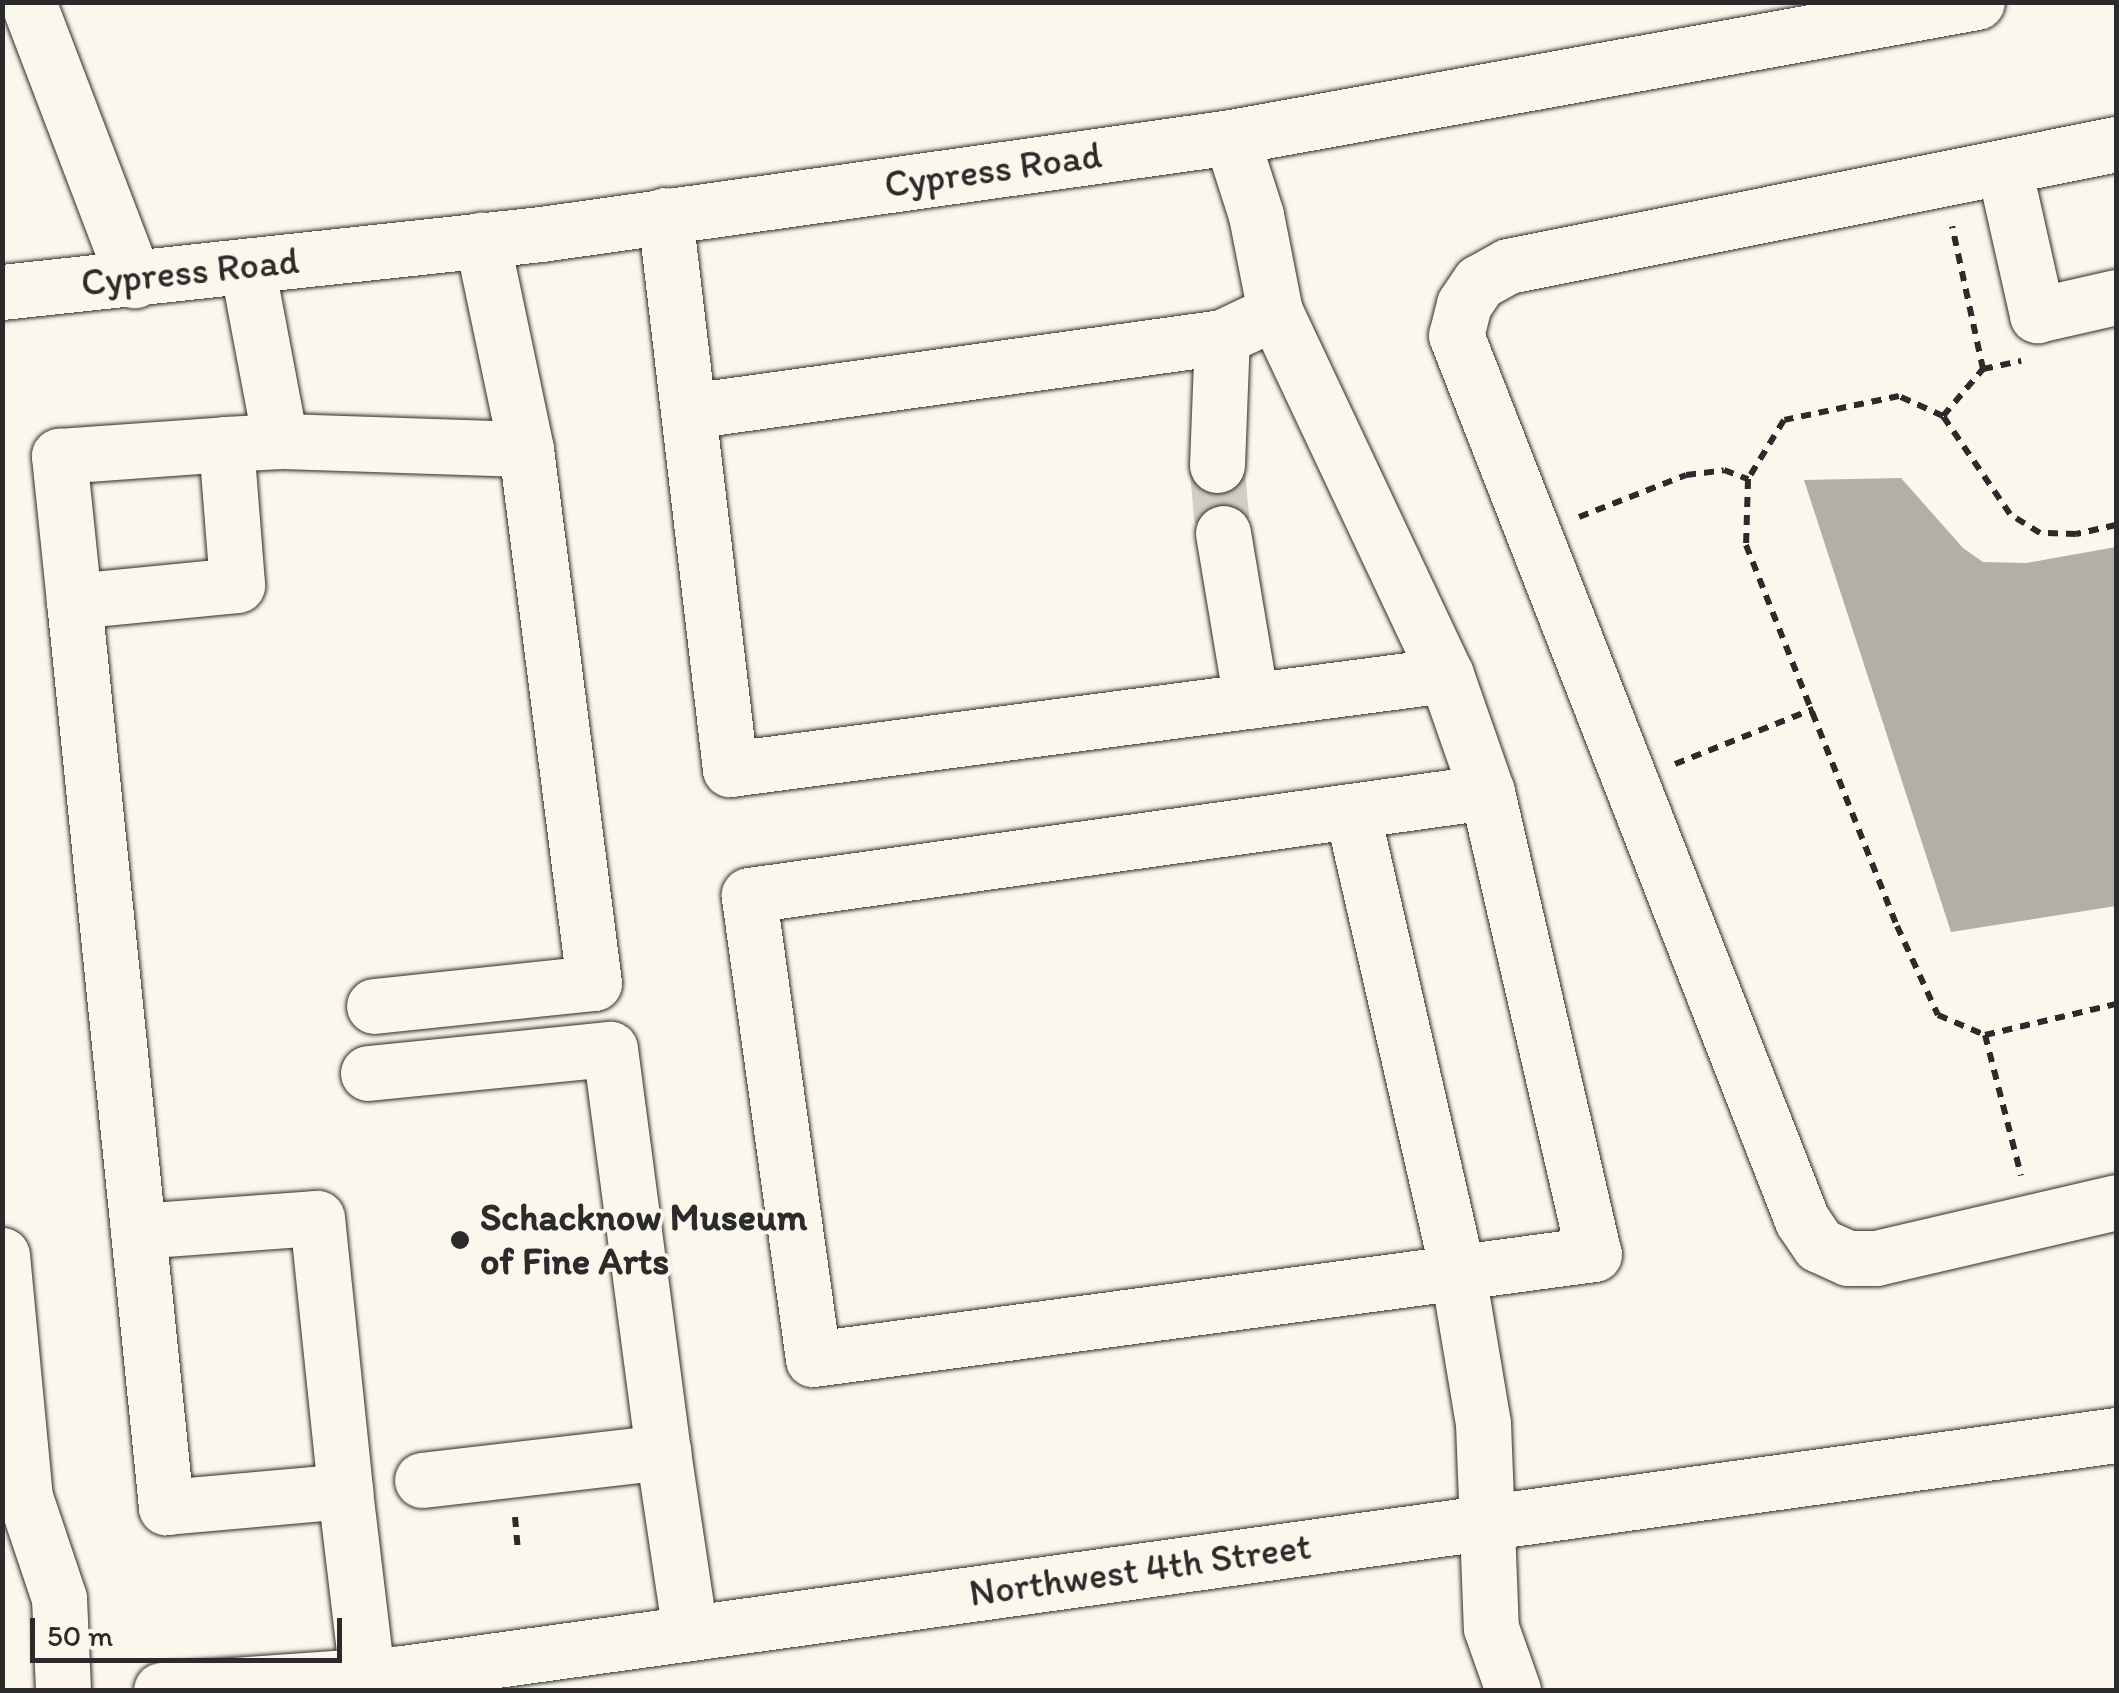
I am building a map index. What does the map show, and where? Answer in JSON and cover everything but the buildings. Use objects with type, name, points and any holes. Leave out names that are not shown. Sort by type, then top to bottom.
[{"type":"street","points":[[28,2],[134,280]]},
{"type":"street","name":"Cypress Road","points":[[2,292],[482,240],[1232,137],[1977,2]]},
{"type":"street","points":[[1232,137],[1256,216],[1275,312],[1446,675],[1486,792],[1594,1254],[813,1359],[749,894],[1486,792]]},
{"type":"street","points":[[2116,144],[1508,266],[1479,282],[1464,304],[1456,334],[1802,1220],[1819,1245],[1848,1258],[1876,1258],[2116,1202]]},
{"type":"street","points":[[2004,168],[2037,315],[2116,297]]},
{"type":"street","points":[[665,215],[730,770],[1446,675]]},
{"type":"street","points":[[374,1006],[594,983],[526,449],[482,240]]},
{"type":"street","points":[[246,266],[280,441]]},
{"type":"street","points":[[688,411],[1222,337],[1275,312]]},
{"type":"street","points":[[1217,465],[1222,337]]},
{"type":"street","points":[[345,1490],[166,1507],[59,456],[280,441],[526,449]]},
{"type":"street","points":[[74,601],[238,585],[226,444]]},
{"type":"street","points":[[1224,533],[1251,701]]},
{"type":"street","points":[[1352,811],[1458,1274],[1483,1424],[1491,1628],[1513,1690]]},
{"type":"street","points":[[368,1073],[610,1048],[690,1633]]},
{"type":"street","points":[[138,1230],[317,1218],[345,1490],[394,1680]]},
{"type":"street","points":[[2,1255],[14,1498],[59,1598],[64,1690]]},
{"type":"street","name":"Northwest 4th Street","points":[[161,1690],[394,1680],[690,1633],[2116,1435]]},
{"type":"street","points":[[422,1480],[663,1452]]},
{"type":"path","points":[[1942,180],[1984,368],[1943,416]]},
{"type":"path","points":[[2116,524],[2076,534],[2040,533],[2010,514],[1943,416],[1899,396],[1784,420],[1748,479],[1746,545],[1897,926],[1938,1015],[1985,1036],[2116,1004]]},
{"type":"path","points":[[1533,534],[1686,474],[1724,470],[1748,479]]},
{"type":"path","points":[[1630,782],[1814,709]]},
{"type":"path","points":[[1985,1036],[2033,1222]]},
{"type":"shaded area","points":[[1901,478],[1963,548],[1983,562],[2026,563],[2116,547],[2116,906],[1951,932],[1804,480]]},
{"type":"tunnel","points":[[1217,465],[1223,533]]},
{"type":"place","name":"Schacknow Museum of Fine Arts","points":[[460,1240]]}]
